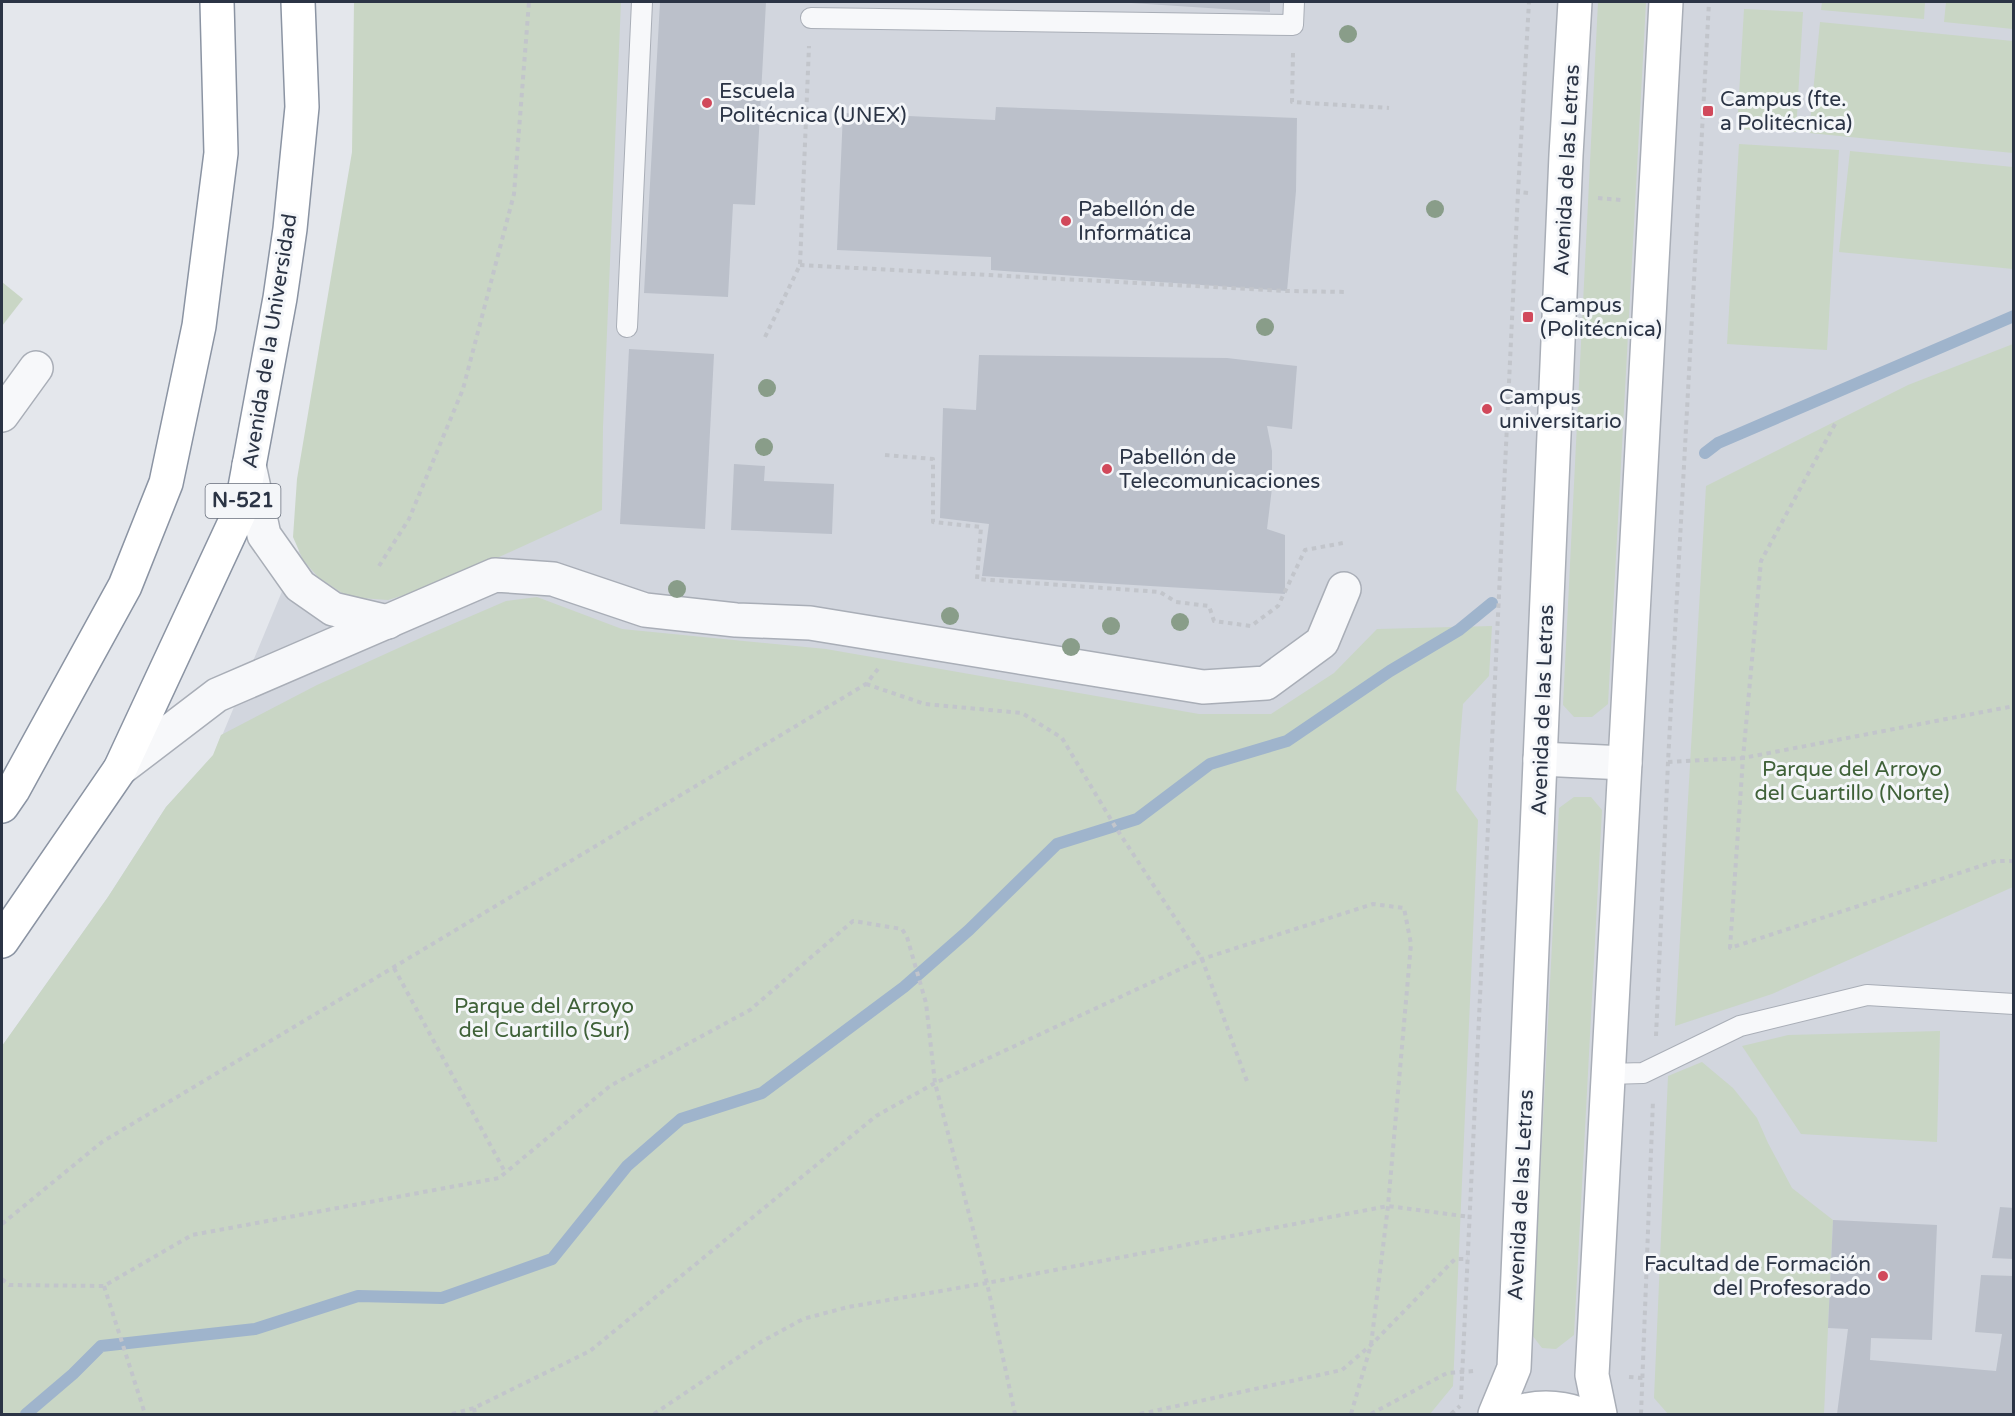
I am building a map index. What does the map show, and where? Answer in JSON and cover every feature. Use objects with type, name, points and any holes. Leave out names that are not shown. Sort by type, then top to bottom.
[{"type":"main road","points":[[2,806],[125,586],[166,483],[199,326],[221,153],[217,2]]},
{"type":"main road","name":"Avenida de la Universidad","points":[[2,941],[120,769],[242,509],[280,298],[291,218],[302,107],[298,2]]},
{"type":"main road","name":"Avenida de las Letras","points":[[1495,1414],[1514,1368],[1575,2]]},
{"type":"main road","points":[[1600,1414],[1592,1375],[1666,2]]},
{"type":"main road","points":[[1512,1414],[1546,1408],[1580,1414]]},
{"type":"street","points":[[2,415],[36,368]]},
{"type":"street","points":[[249,465],[264,535],[300,586],[333,609],[388,622]]},
{"type":"street","points":[[120,769],[217,695],[495,575],[553,579],[645,610],[736,620],[810,623],[1203,687],[1266,683],[1322,642],[1344,589]]},
{"type":"street","points":[[1540,759],[1625,763]]},
{"type":"lane","points":[[627,327],[642,2]]},
{"type":"lane","points":[[811,18],[1293,25],[1294,2]]},
{"type":"lane","points":[[1608,1074],[1643,1073],[1740,1026],[1867,995],[2013,1004]]},
{"type":"path","points":[[379,566],[409,519],[463,389],[514,194],[530,2]]},
{"type":"path","points":[[1451,1414],[1461,1405],[1529,2]]},
{"type":"path","points":[[1710,2],[1668,762],[1743,758],[2013,706]]},
{"type":"path","points":[[765,338],[800,265],[811,18]]},
{"type":"path","points":[[1293,25],[1292,102],[1389,108]]},
{"type":"path","points":[[1518,192],[1655,202]]},
{"type":"path","points":[[800,265],[1287,291],[1348,292]]},
{"type":"path","points":[[1835,424],[1761,561],[1743,758],[1730,948],[1996,861],[2013,861]]},
{"type":"path","points":[[885,455],[933,459],[933,522],[981,527],[977,579],[1160,592],[1176,602],[1209,606],[1214,621],[1251,626],[1278,606],[1305,550],[1343,543]]},
{"type":"path","points":[[2,1224],[102,1142],[866,684],[902,638]]},
{"type":"path","points":[[866,684],[925,704],[1022,713],[1062,738],[1116,828],[1202,959],[1248,1084]]},
{"type":"path","points":[[452,1414],[474,1408],[590,1351],[876,1116],[935,1083],[1202,959],[1373,904],[1404,908],[1411,944],[1388,1206],[1371,1345],[1351,1414]]},
{"type":"path","points":[[2,1279],[9,1285],[104,1286],[192,1235],[499,1178],[610,1086],[750,1011],[853,921],[902,929],[907,937],[926,1003],[935,1083],[987,1283],[1015,1414]]},
{"type":"path","points":[[394,968],[506,1172]]},
{"type":"path","points":[[654,1414],[761,1342],[803,1319],[887,1299],[987,1283],[1388,1206],[1470,1217]]},
{"type":"path","points":[[1140,1414],[1342,1370],[1371,1345],[1455,1259],[1468,1259]]},
{"type":"path","points":[[104,1286],[146,1414]]},
{"type":"path","points":[[1371,1414],[1447,1374],[1461,1371]]},
{"type":"path","points":[[474,1408],[475,1414]]},
{"type":"shaded area","points":[[371,2],[2013,2],[2013,1414],[2,1414],[2,1046],[108,897],[166,807],[214,755],[332,471]]},
{"type":"green space","points":[[354,2],[621,2],[603,427],[602,510],[440,584],[388,600],[348,597],[318,577],[303,560],[293,537],[297,479],[352,152]]},
{"type":"green space","points":[[1598,2],[1646,2],[1608,704],[1592,717],[1574,717],[1563,705]]},
{"type":"green space","points":[[1822,2],[1925,2],[1924,19],[1821,10]]},
{"type":"green space","points":[[1946,2],[2013,2],[2013,29],[1944,22]]},
{"type":"green space","points":[[1744,9],[1803,12],[1796,132],[1737,129]]},
{"type":"green space","points":[[1820,22],[2013,41],[2013,153],[1809,133]]},
{"type":"green space","points":[[1739,144],[1839,150],[1827,350],[1727,344]]},
{"type":"green space","points":[[1850,151],[2013,167],[2013,269],[1839,252]]},
{"type":"green space","points":[[2,282],[23,299],[2,326]]},
{"type":"green space","name":"Parque del Arroyo del Cuartillo (Norte)","points":[[2013,344],[2013,887],[1772,994],[1675,1026],[1706,486],[1908,385]]},
{"type":"green space","name":"Parque del Arroyo del Cuartillo (Sur)","points":[[537,597],[622,629],[826,649],[1199,714],[1271,714],[1334,673],[1377,629],[1492,626],[1489,676],[1463,704],[1456,790],[1478,820],[1453,1386],[1430,1414],[2,1414],[2,1046],[108,897],[166,807],[213,755],[221,735],[317,685],[427,635],[506,601]]},
{"type":"green space","points":[[1574,797],[1591,797],[1602,810],[1574,1335],[1556,1349],[1542,1348],[1532,1335],[1559,808]]},
{"type":"green space","points":[[1940,1031],[1937,1142],[1801,1134],[1742,1046],[1788,1035]]},
{"type":"green space","points":[[1702,1062],[1733,1088],[1757,1118],[1792,1188],[1833,1220],[1824,1414],[1668,1414],[1654,1398],[1668,1076]]},
{"type":"building","name":"Escuela Politécnica (UNEX)","points":[[660,2],[766,2],[755,205],[733,204],[728,297],[644,293]]},
{"type":"building","points":[[1270,2],[1270,12],[1131,3]]},
{"type":"building","name":"Pabellón de Informática","points":[[996,107],[1297,118],[1296,191],[1287,291],[991,270],[991,257],[837,250],[843,113],[995,120]]},
{"type":"building","points":[[629,349],[714,354],[705,529],[620,524]]},
{"type":"building","name":"Pabellón de Telecomunicaciones","points":[[979,355],[1227,358],[1297,366],[1292,429],[1267,426],[1272,451],[1272,488],[1267,529],[1285,535],[1285,594],[982,576],[989,524],[940,518],[943,408],[976,410]]},
{"type":"building","points":[[734,464],[765,466],[764,481],[834,484],[832,534],[731,530]]},
{"type":"building","points":[[2000,1207],[2014,1208],[2014,1259],[1992,1258]]},
{"type":"building","name":"Facultad de Formación del Profesorado","points":[[1833,1220],[1937,1225],[1932,1340],[1871,1338],[1870,1360],[1996,1371],[2002,1334],[1975,1332],[1981,1275],[2014,1276],[2014,1414],[1837,1414],[1848,1329],[1828,1328]]},
{"type":"waterway","points":[[1705,453],[1718,443],[2014,316]]},
{"type":"waterway","points":[[26,1414],[73,1374],[101,1346],[255,1329],[358,1296],[442,1298],[552,1259],[627,1166],[681,1119],[762,1093],[904,987],[969,930],[1057,844],[1137,819],[1210,764],[1287,741],[1390,671],[1459,630],[1492,603]]},
{"type":"place","name":"Escuela Politécnica (UNEX)","points":[[707,103]]},
{"type":"place","name":"Campus (fte. a Politécnica)","points":[[1708,111]]},
{"type":"place","name":"Pabellón de Informática","points":[[1066,221]]},
{"type":"place","name":"Campus (Politécnica)","points":[[1528,317]]},
{"type":"place","name":"Campus universitario","points":[[1487,409]]},
{"type":"place","name":"Pabellón de Telecomunicaciones","points":[[1107,469]]},
{"type":"place","name":"Facultad de Formación del Profesorado","points":[[1883,1276]]}]
